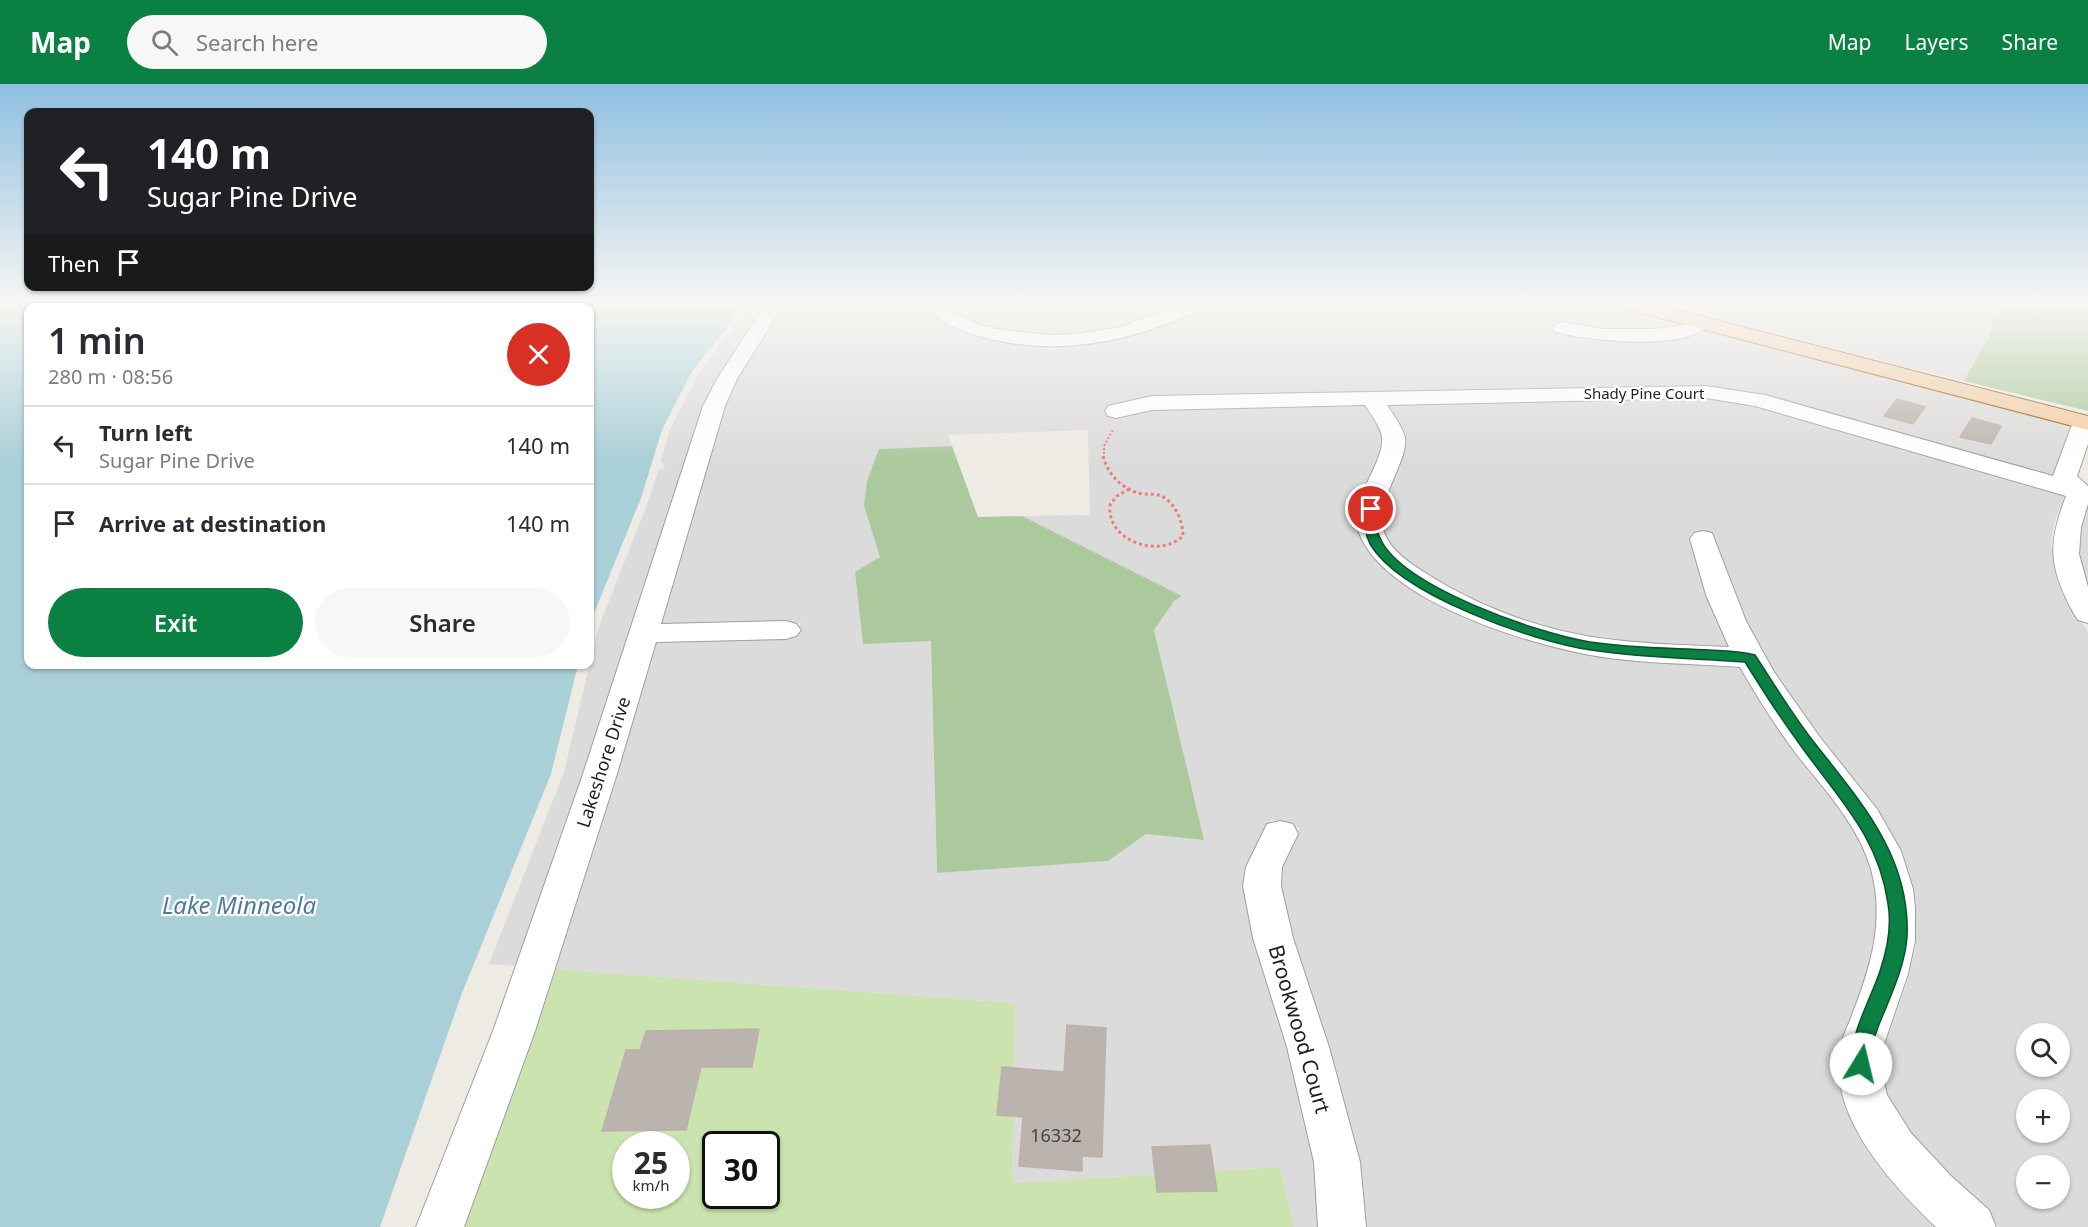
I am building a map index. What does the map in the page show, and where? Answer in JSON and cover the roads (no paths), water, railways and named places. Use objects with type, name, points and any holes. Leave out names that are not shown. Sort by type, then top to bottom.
[{"type":"main road","points":[[1825,355],[2086,423]]},
{"type":"street","name":"Lakeshore Drive","points":[[440,1227],[521,1009],[599,777],[714,406],[742,355]]},
{"type":"street","name":"Shady Pine Court","points":[[1114,421],[1152,403],[1681,391],[1730,395],[1756,400],[2085,492]]},
{"type":"street","points":[[1372,398],[1393,434],[1394,445],[1371,509],[1371,531],[1376,544],[1389,560],[1409,577],[1434,591],[1510,624],[1560,640],[1592,646],[1750,658]]},
{"type":"street","points":[[2086,423],[2080,458],[2066,477],[2085,492],[2066,527],[2064,548],[2068,572],[2076,594],[2088,614]]},
{"type":"street","points":[[1702,539],[1709,569],[1725,610],[1750,658],[1800,735],[1856,806],[1874,834],[1889,867],[1897,905],[1898,939],[1890,971],[1861,1049],[1861,1079],[1873,1114],[1895,1151],[1929,1190],[1972,1227]]},
{"type":"street","points":[[643,633],[786,630]]},
{"type":"street","name":"Brookwood Court","points":[[1280,834],[1264,867],[1262,886],[1273,938],[1308,1047],[1337,1162],[1342,1227]]},
{"type":"water","name":"Lake Minneola","points":[[0,355],[24,355],[24,669],[577,669],[551,774],[462,993],[380,1227],[0,1227]]},
{"type":"water","name":"Lake Minneola","points":[[594,355],[705,355],[692,371],[662,430],[641,498],[594,613]]}]
